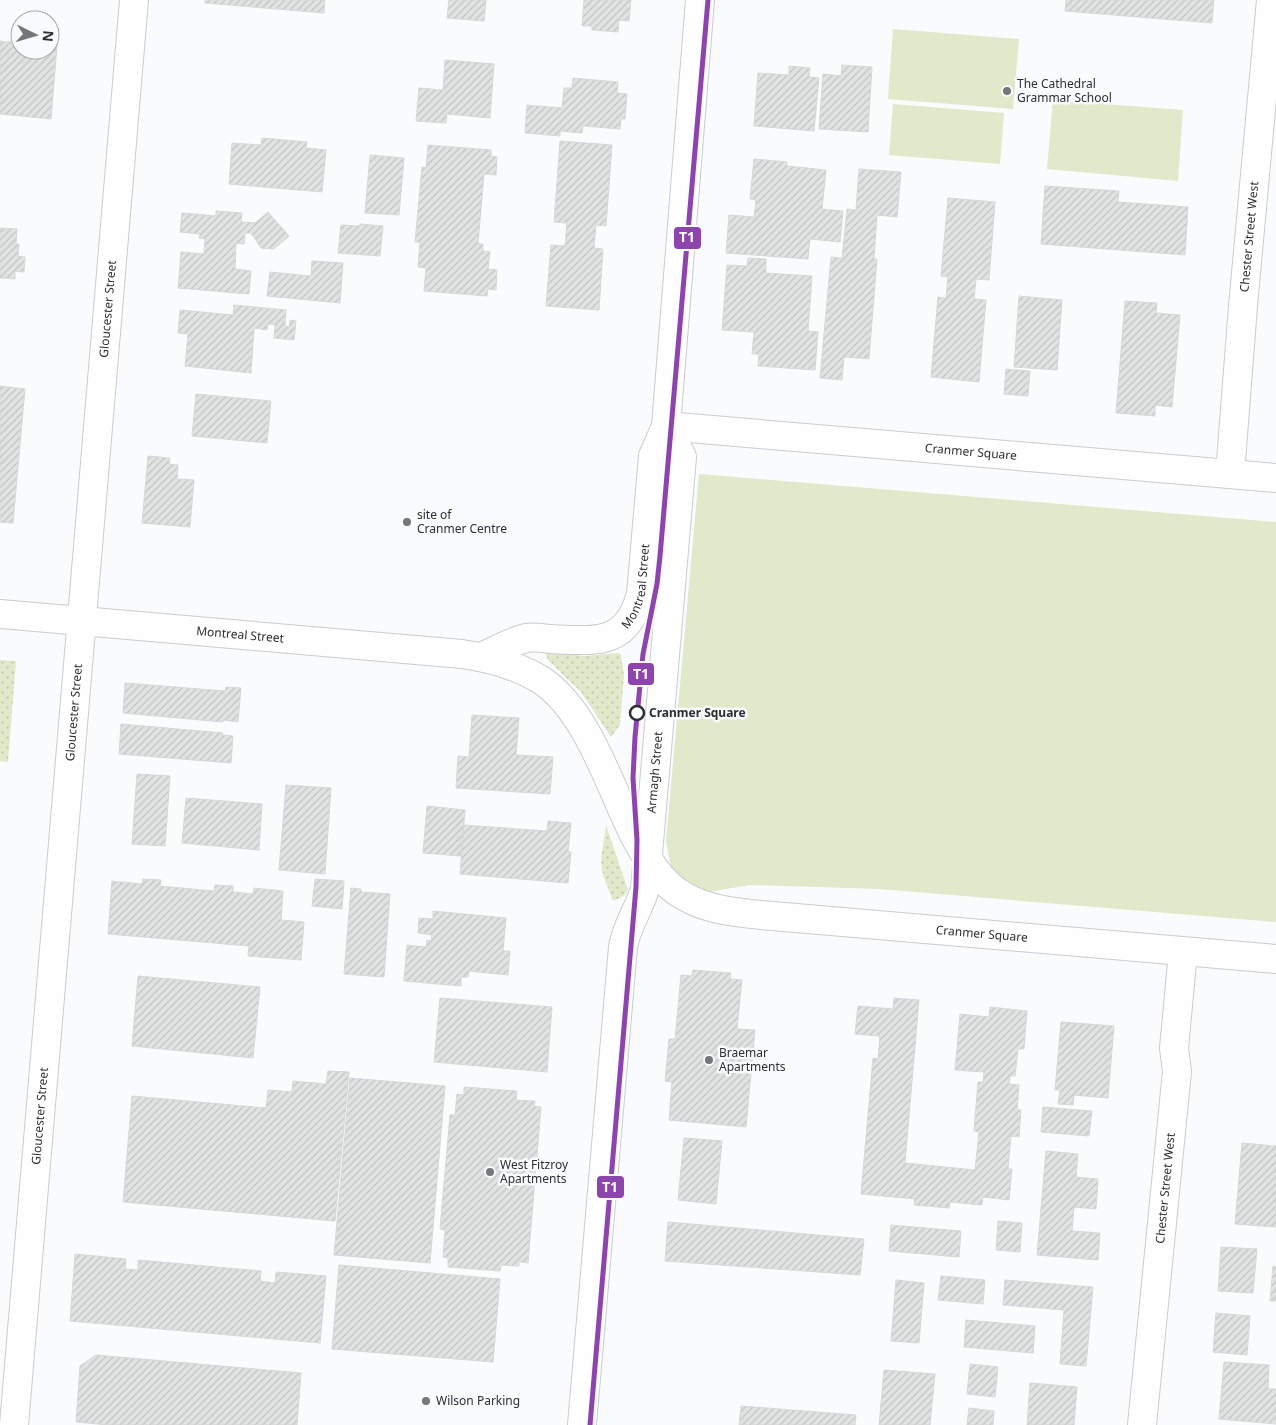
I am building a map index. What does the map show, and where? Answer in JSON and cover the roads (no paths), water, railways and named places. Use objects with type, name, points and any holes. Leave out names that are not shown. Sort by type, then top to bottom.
[{"type":"street","name":"Gloucester Street","points":[[14,1425],[134,0]]},
{"type":"street","points":[[666,426],[700,0]]},
{"type":"street","name":"Chester Street West","points":[[1230,474],[1243,306],[1271,0]]},
{"type":"street","name":"Montreal Street","points":[[481,657],[527,638],[569,640],[610,637],[617,634],[630,621],[637,608],[641,594],[653,456],[666,426]]},
{"type":"street","name":"Cranmer Square","points":[[666,426],[1276,478]]},
{"type":"street","name":"Armagh Street","points":[[582,1425],[623,947],[624,939],[645,889],[682,456],[666,426]]},
{"type":"street","name":"Montreal Street","points":[[0,614],[462,654],[481,657],[524,671],[551,687],[572,711],[594,747],[647,859]]},
{"type":"street","name":"Cranmer Square","points":[[647,859],[666,882],[683,896],[710,908],[727,911],[956,933],[1276,959]]},
{"type":"street","name":"Chester Street West","points":[[1142,1425],[1178,1071],[1174,1048],[1183,952]]},
{"type":"place","name":"The Cathedral Grammar School","points":[[1007,91]]},
{"type":"place","name":"site of Cranmer Centre","points":[[407,522]]},
{"type":"place","name":"Cranmer Square","points":[[637,713]]},
{"type":"place","name":"Braemar Apartments","points":[[709,1060]]},
{"type":"place","name":"West Fitzroy Apartments","points":[[490,1172]]},
{"type":"place","name":"Wilson Parking","points":[[426,1401]]}]
